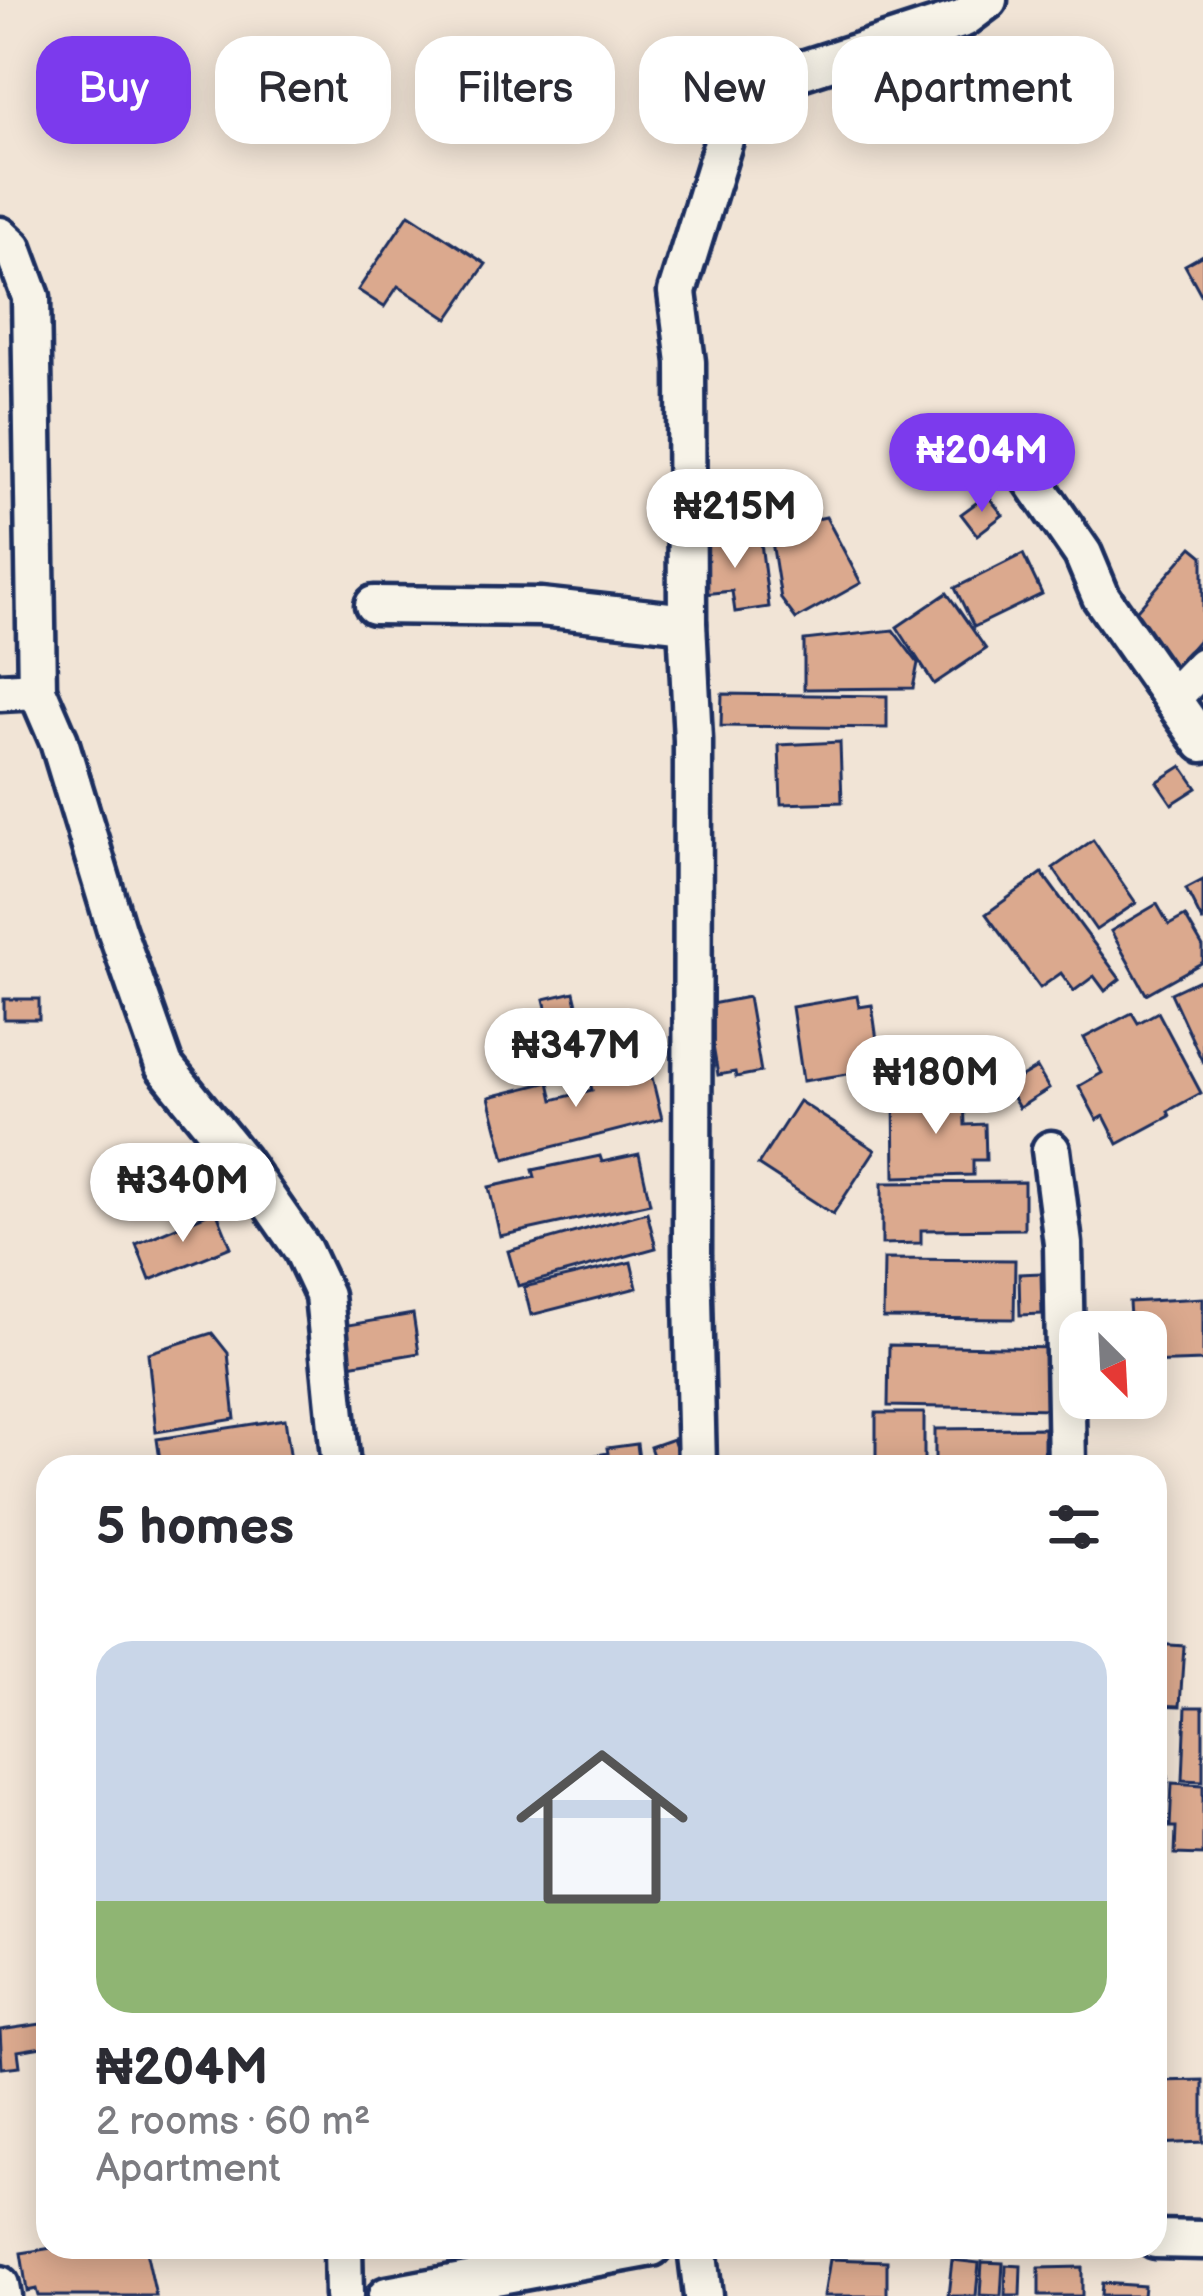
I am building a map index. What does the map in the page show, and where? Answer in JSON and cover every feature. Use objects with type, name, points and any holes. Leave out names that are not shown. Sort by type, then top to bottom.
[{"type":"street","points":[[697,1455],[692,1255],[693,740],[687,623],[686,362],[677,292],[727,130],[750,93],[766,82],[964,18],[988,0]]},
{"type":"street","points":[[0,236],[13,248],[31,297],[37,690],[59,741],[164,1066],[241,1161],[304,1250],[324,1295],[340,1455]]},
{"type":"street","points":[[1012,452],[1084,554],[1101,597],[1203,743]]},
{"type":"street","points":[[374,605],[541,607],[687,623]]},
{"type":"street","points":[[1172,698],[1203,666]]},
{"type":"street","points":[[0,692],[37,690]]},
{"type":"street","points":[[1051,1150],[1063,1244],[1067,1455]]},
{"type":"street","points":[[1167,2239],[1203,2240]]},
{"type":"street","points":[[343,2259],[344,2296]]},
{"type":"street","points":[[386,2296],[587,2259]]},
{"type":"street","points":[[698,2259],[703,2296]]},
{"type":"street","points":[[0,2285],[2,2296]]},
{"type":"building","points":[[409,214],[486,264],[448,319],[398,286],[384,307],[358,290]]},
{"type":"building","points":[[1203,255],[1203,298],[1185,265]]},
{"type":"building","points":[[987,495],[1003,515],[977,535],[961,514]]},
{"type":"building","points":[[826,517],[861,583],[796,619],[781,599],[770,529]]},
{"type":"building","points":[[760,535],[769,607],[735,612],[732,591],[703,594],[697,543]]},
{"type":"building","points":[[1192,547],[1203,556],[1203,635],[1174,668],[1124,625]]},
{"type":"building","points":[[1023,554],[1042,594],[974,627],[955,588]]},
{"type":"building","points":[[947,593],[986,649],[934,684],[897,627]]},
{"type":"building","points":[[893,630],[918,663],[913,688],[804,689],[804,640]]},
{"type":"building","points":[[722,694],[887,696],[887,728],[721,726]]},
{"type":"building","points":[[840,742],[842,802],[781,804],[779,745]]},
{"type":"building","points":[[1182,766],[1197,788],[1172,804],[1157,782]]},
{"type":"building","points":[[1093,840],[1136,903],[1096,930],[1053,868]]},
{"type":"building","points":[[1042,873],[1120,979],[1105,991],[1094,976],[1074,991],[1061,973],[1040,988],[986,914]]},
{"type":"building","points":[[1203,880],[1203,921],[1202,921],[1186,889]]},
{"type":"building","points":[[1157,904],[1169,925],[1185,916],[1203,947],[1203,962],[1146,994],[1111,931]]},
{"type":"building","points":[[1203,978],[1203,1063],[1171,993]]},
{"type":"building","points":[[574,992],[579,1013],[549,1020],[544,999]]},
{"type":"building","points":[[857,996],[859,1007],[872,1005],[878,1047],[870,1048],[873,1070],[803,1081],[792,1007]]},
{"type":"building","points":[[748,997],[761,1072],[718,1075],[706,1005]]},
{"type":"building","points":[[4,999],[39,999],[39,1019],[4,1019]]},
{"type":"building","points":[[1158,1012],[1201,1093],[1118,1144],[1104,1116],[1097,1120],[1079,1086],[1102,1073],[1084,1038],[1132,1013],[1138,1023]]},
{"type":"building","points":[[647,1057],[662,1119],[505,1159],[489,1097],[549,1082],[553,1100],[592,1090],[587,1072]]},
{"type":"building","points":[[1037,1068],[1049,1089],[1019,1108],[1006,1086]]},
{"type":"building","points":[[964,1095],[965,1125],[985,1124],[986,1160],[973,1160],[973,1175],[895,1177],[894,1097]]},
{"type":"building","points":[[799,1101],[875,1150],[833,1214],[758,1165]]},
{"type":"building","points":[[639,1154],[650,1203],[500,1236],[489,1187],[535,1177],[533,1170],[600,1156],[602,1162]]},
{"type":"building","points":[[1024,1182],[1024,1229],[921,1230],[921,1243],[882,1244],[882,1183]]},
{"type":"building","points":[[216,1210],[231,1247],[150,1280],[136,1244]]},
{"type":"building","points":[[647,1212],[656,1248],[518,1286],[508,1251]]},
{"type":"building","points":[[884,1259],[1015,1260],[1014,1319],[883,1318]]},
{"type":"building","points":[[631,1262],[637,1288],[531,1315],[524,1287]]},
{"type":"building","points":[[1041,1273],[1042,1314],[1020,1315],[1019,1274]]},
{"type":"building","points":[[1203,1298],[1203,1361],[1167,1362],[1167,1311],[1130,1311],[1129,1302]]},
{"type":"building","points":[[413,1314],[419,1353],[349,1365],[343,1326]]},
{"type":"building","points":[[212,1333],[228,1353],[235,1419],[156,1432],[148,1353]]},
{"type":"building","points":[[889,1345],[1055,1348],[1053,1409],[888,1406]]},
{"type":"building","points":[[876,1413],[924,1413],[924,1455],[876,1455]]},
{"type":"building","points":[[285,1419],[290,1455],[159,1455],[157,1439]]},
{"type":"building","points":[[1044,1428],[1044,1455],[935,1455],[935,1429]]},
{"type":"building","points":[[673,1439],[678,1455],[653,1455],[650,1447]]},
{"type":"building","points":[[637,1444],[638,1455],[597,1455],[608,1453],[607,1448]]},
{"type":"building","points":[[1167,1645],[1184,1646],[1180,1706],[1167,1705]]},
{"type":"building","points":[[1186,1707],[1203,1707],[1203,1781],[1183,1780]]},
{"type":"building","points":[[1172,1783],[1203,1785],[1203,1855],[1175,1854],[1176,1827],[1170,1827]]},
{"type":"building","points":[[36,2025],[36,2048],[18,2051],[20,2066],[2,2068],[0,2030]]},
{"type":"building","points":[[1203,2080],[1203,2142],[1167,2144],[1167,2081]]},
{"type":"building","points":[[36,2251],[36,2259],[148,2259],[156,2296],[38,2296],[36,2289],[27,2291],[21,2253]]},
{"type":"building","points":[[830,2259],[887,2261],[887,2296],[824,2296]]},
{"type":"building","points":[[952,2260],[979,2263],[976,2296],[948,2296]]},
{"type":"building","points":[[982,2262],[1003,2263],[1001,2296],[980,2295]]},
{"type":"building","points":[[1006,2265],[1021,2266],[1020,2296],[1005,2296]]},
{"type":"building","points":[[1082,2267],[1082,2296],[1039,2296],[1039,2268]]},
{"type":"building","points":[[1102,2283],[1144,2286],[1143,2296],[1101,2296]]}]
